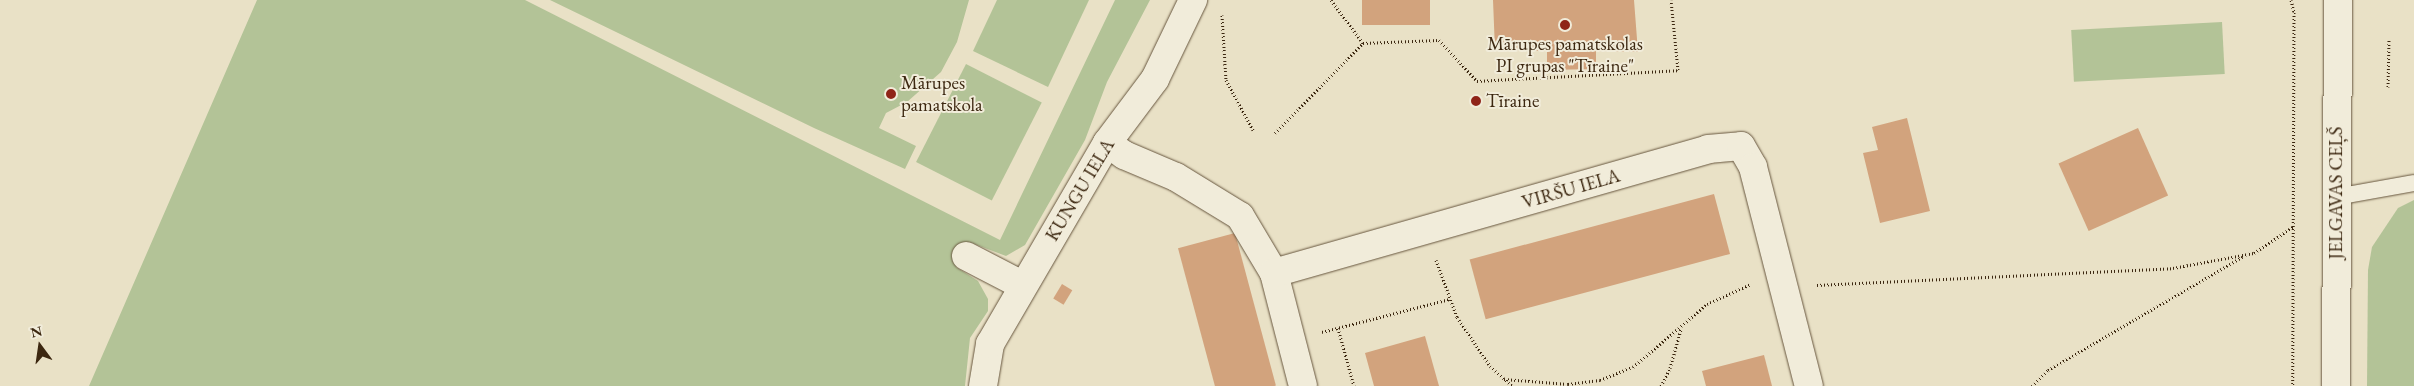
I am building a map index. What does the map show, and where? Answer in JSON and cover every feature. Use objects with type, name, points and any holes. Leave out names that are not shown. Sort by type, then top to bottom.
[{"type":"street","name":"KUNGU IELA","points":[[983,386],[990,344],[1022,285],[1107,143],[1154,79],[1193,0]]},
{"type":"street","name":"JELGAVAS CEĻŠ","points":[[2336,386],[2338,0]]},
{"type":"street","points":[[1107,143],[1124,155],[1176,176],[1240,216],[1274,273],[1303,386]]},
{"type":"street","name":"VIRŠU IELA","points":[[1274,273],[1428,231],[1708,149],[1741,146],[1753,167],[1809,386]]},
{"type":"street","points":[[966,256],[1022,285]]},
{"type":"lane","points":[[2336,197],[2414,182]]},
{"type":"path","points":[[1331,0],[1363,43]]},
{"type":"path","points":[[1275,134],[1363,43],[1439,40],[1477,81],[1678,70],[1671,0]]},
{"type":"path","points":[[2291,0],[2294,12],[2293,386]]},
{"type":"path","points":[[1221,10],[1226,80],[1253,130]]},
{"type":"path","points":[[2388,87],[2389,40]]},
{"type":"path","points":[[1504,379],[1568,384],[1600,380],[1633,367],[1707,304],[1754,283],[1782,276],[1802,286],[2173,268],[2254,253],[2294,226]]},
{"type":"path","points":[[1428,231],[1456,317],[1490,366],[1512,386]]},
{"type":"path","points":[[2032,386],[2048,370],[2245,255]]},
{"type":"path","points":[[1291,340],[1450,299]]},
{"type":"path","points":[[1338,328],[1354,386]]},
{"type":"path","points":[[1661,386],[1670,368],[1681,328]]},
{"type":"green space","points":[[257,0],[525,0],[1000,240],[1115,0],[1150,0],[1107,82],[1085,140],[1025,245],[1006,256],[969,242],[956,267],[978,281],[988,299],[988,311],[970,338],[965,386],[89,386]]},
{"type":"green space","points":[[550,0],[969,0],[957,42],[941,72],[907,102],[886,113],[879,128],[916,146],[905,169],[814,128]]},
{"type":"green space","points":[[997,0],[1089,0],[1048,87],[973,51]]},
{"type":"green space","points":[[2222,22],[2225,74],[2074,82],[2071,30]]},
{"type":"green space","points":[[966,64],[1042,103],[992,201],[916,162]]},
{"type":"green space","points":[[2414,200],[2414,386],[2367,386],[2368,270],[2372,247],[2398,208]]},
{"type":"building","name":"Mārupes pamatskolas PI grupas \"Tīraine\"","points":[[1362,0],[1430,0],[1430,25],[1362,25]]},
{"type":"building","name":"Mārupes pamatskolas PI grupas \"Tīraine\"","points":[[1493,0],[1634,0],[1638,52],[1596,51],[1596,69],[1547,70],[1547,51],[1495,50]]},
{"type":"building","points":[[1907,118],[1930,211],[1880,223],[1863,153],[1878,150],[1872,127]]},
{"type":"building","points":[[2138,128],[2168,196],[2089,231],[2059,163]]},
{"type":"building","points":[[1714,194],[1730,254],[1486,319],[1470,259]]},
{"type":"building","points":[[1235,233],[1276,386],[1215,386],[1178,248]]},
{"type":"building","points":[[1062,284],[1072,290],[1064,305],[1053,299]]},
{"type":"building","points":[[1425,336],[1439,386],[1374,386],[1365,353]]},
{"type":"building","points":[[1764,355],[1772,386],[1706,386],[1702,371]]},
{"type":"place","name":"Mārupes pamatskolas PI grupas \"Tīraine\"","points":[[1565,25]]},
{"type":"place","name":"Mārupes pamatskola","points":[[891,94]]},
{"type":"place","name":"Tīraine","points":[[1476,101]]}]
